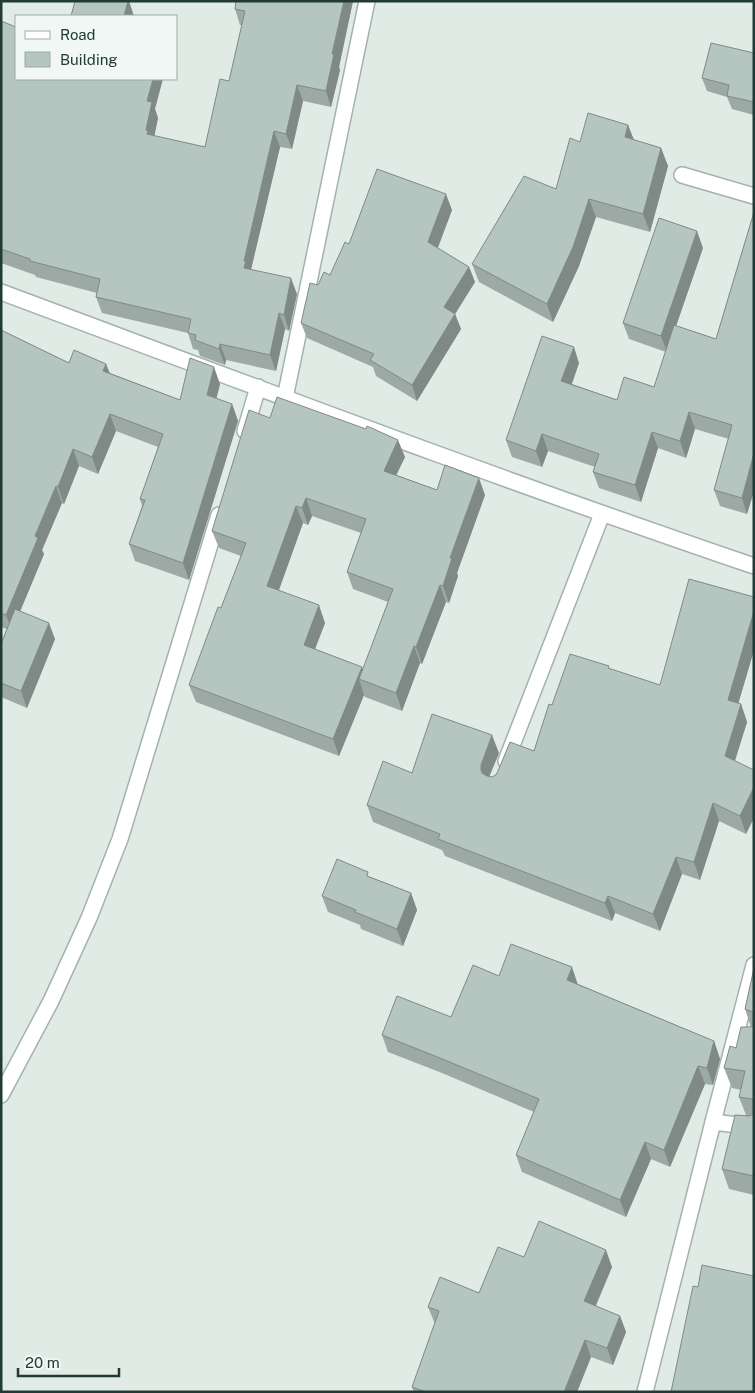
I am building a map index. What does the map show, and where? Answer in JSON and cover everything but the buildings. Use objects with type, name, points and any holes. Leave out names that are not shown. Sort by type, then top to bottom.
[{"type":"street","points":[[284,398],[367,1]]},
{"type":"street","points":[[682,175],[754,196]]},
{"type":"street","points":[[1,292],[602,514],[754,566]]},
{"type":"street","points":[[241,444],[258,387]]},
{"type":"street","points":[[1,1095],[51,1001],[89,918],[120,839],[224,500]]},
{"type":"street","points":[[500,776],[602,514]]},
{"type":"street","points":[[645,1392],[754,965]]},
{"type":"street","points":[[735,1036],[754,1039]]},
{"type":"street","points":[[713,1122],[754,1127]]}]
